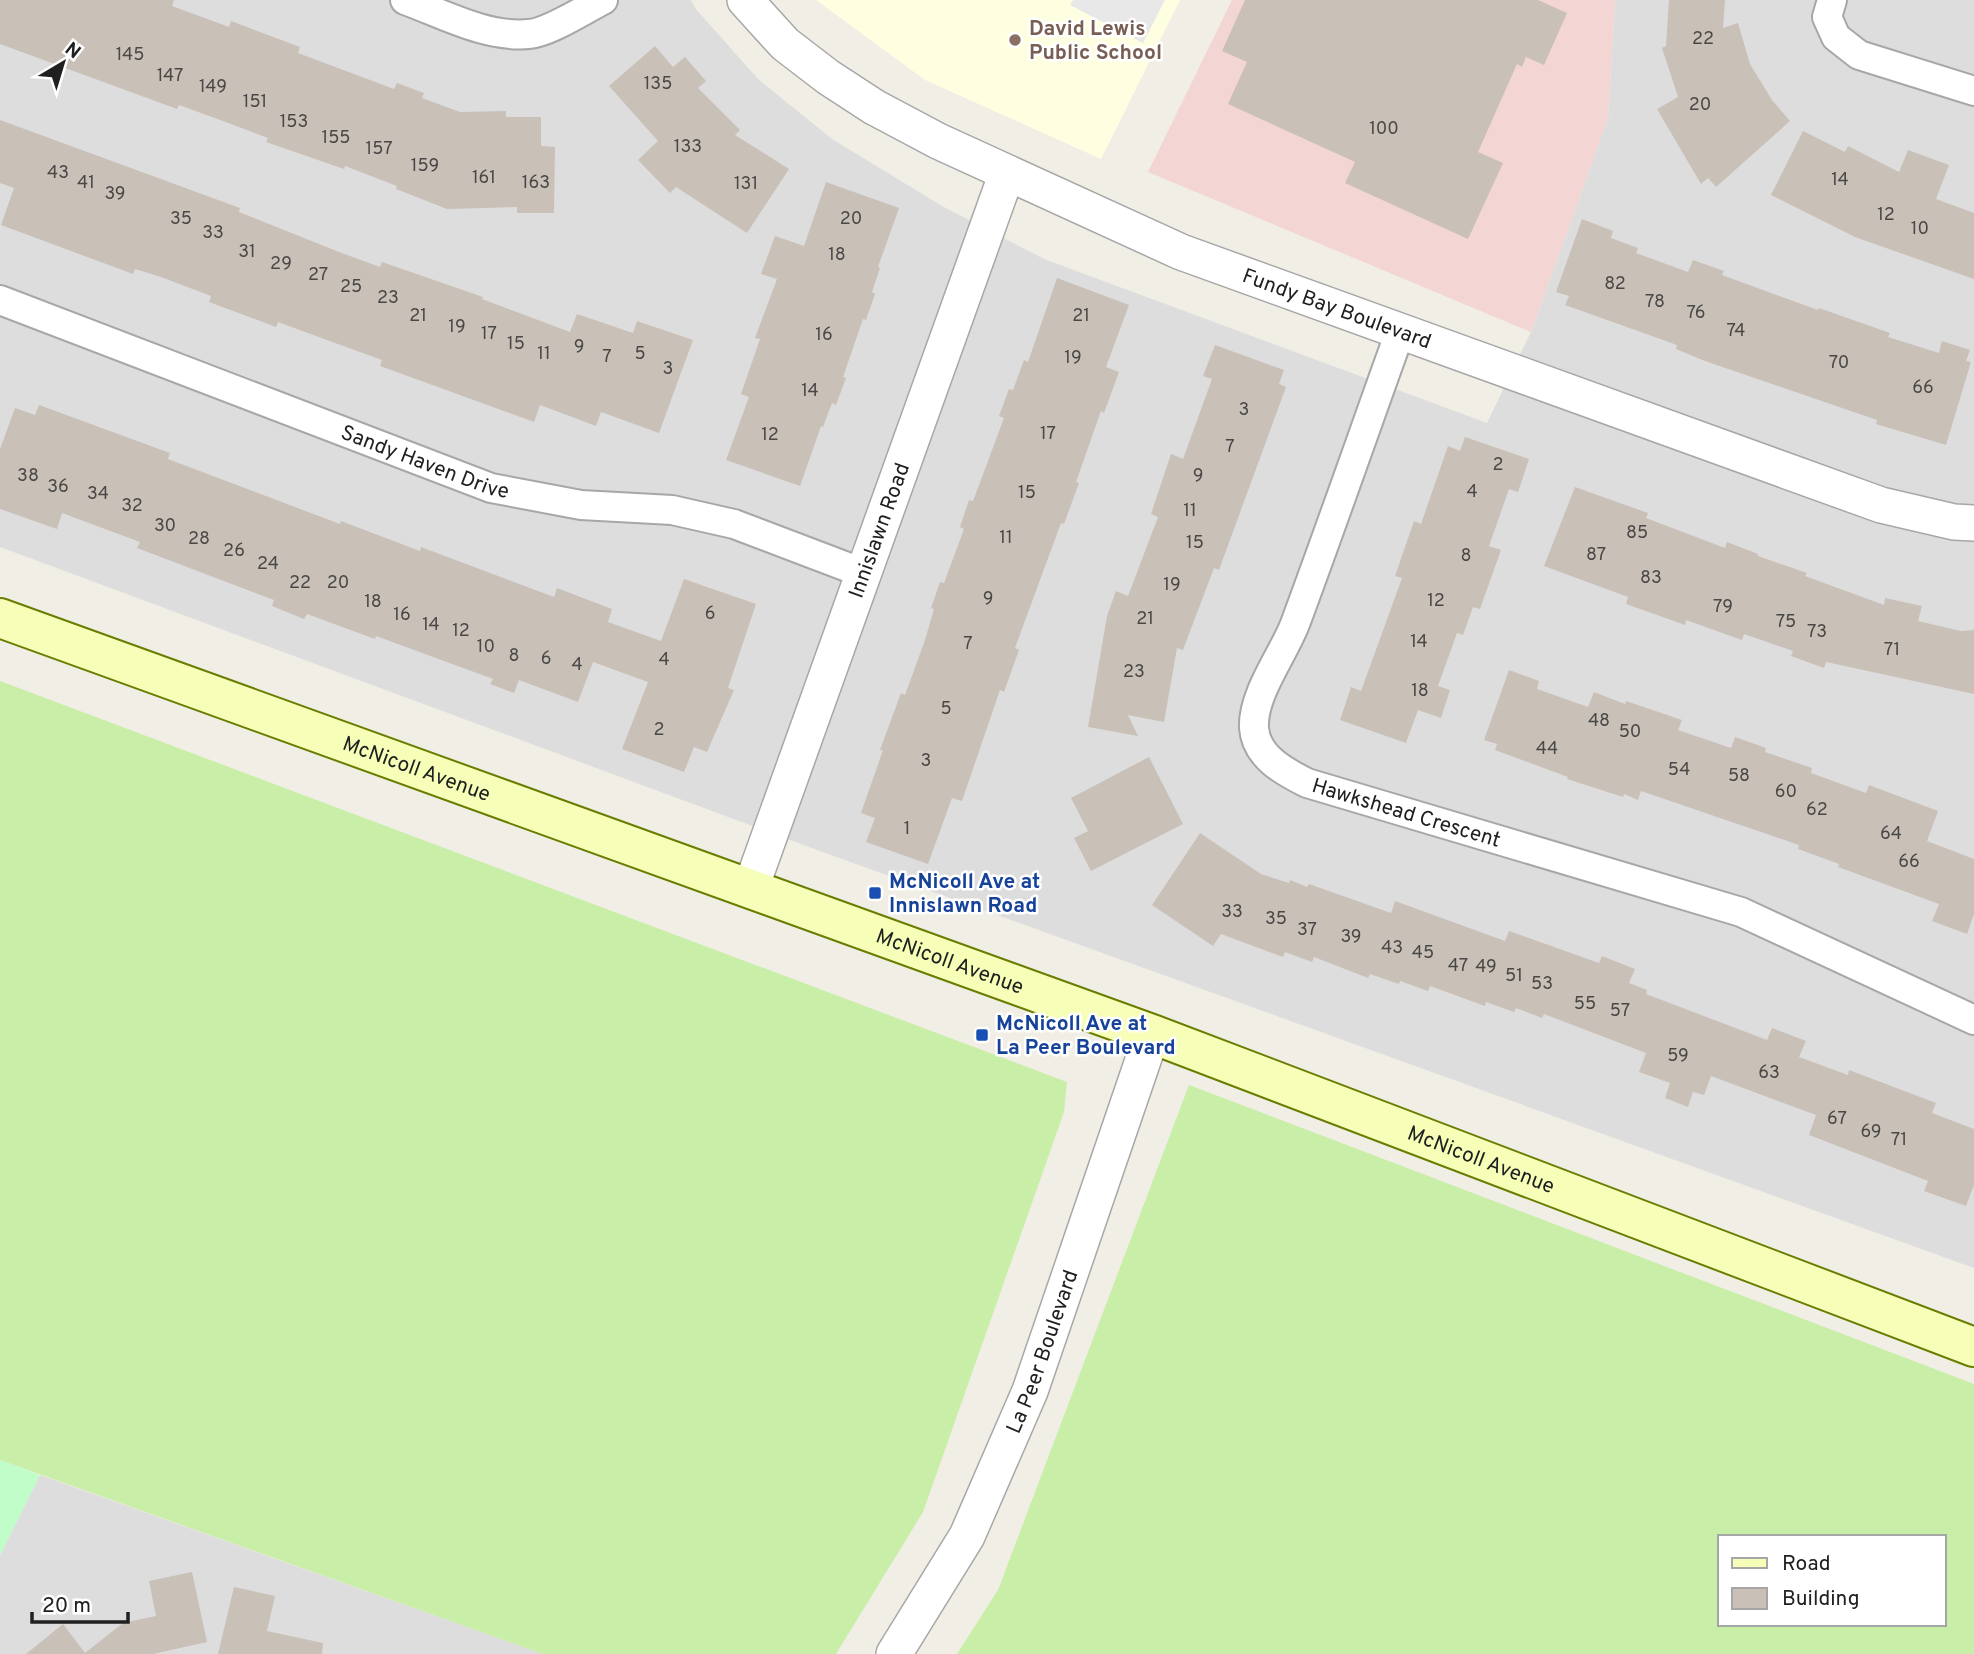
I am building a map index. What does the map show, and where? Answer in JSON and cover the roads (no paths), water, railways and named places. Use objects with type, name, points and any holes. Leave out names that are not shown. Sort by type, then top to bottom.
[{"type":"main road","name":"McNicoll Avenue","points":[[0,618],[1152,1034],[1974,1347]]},
{"type":"street","points":[[405,0],[487,30],[531,34],[603,0]]},
{"type":"street","name":"Fundy Bay Boulevard","points":[[745,0],[785,44],[874,107],[938,141],[1181,252],[1881,505],[1954,522],[1974,523]]},
{"type":"street","points":[[1832,0],[1827,17],[1836,37],[1858,55],[1974,92]]},
{"type":"street","name":"Innislawn Road","points":[[750,890],[1007,173]]},
{"type":"street","name":"Sandy Haven Drive","points":[[0,300],[491,488],[581,505],[672,510],[734,524],[863,573]]},
{"type":"street","name":"Hawkshead Crescent","points":[[1400,332],[1294,627],[1258,705],[1254,729],[1262,750],[1282,770],[1307,783],[1741,912],[1974,1020]]},
{"type":"street","name":"La Peer Boulevard","points":[[894,1654],[967,1536],[1030,1391],[1152,1034]]},
{"type":"place","name":"David Lewis Public School","points":[[1015,40]]},
{"type":"place","name":"McNicoll Ave at Innislawn Road","points":[[875,893]]},
{"type":"place","name":"McNicoll Ave at La Peer Boulevard","points":[[982,1035]]}]
